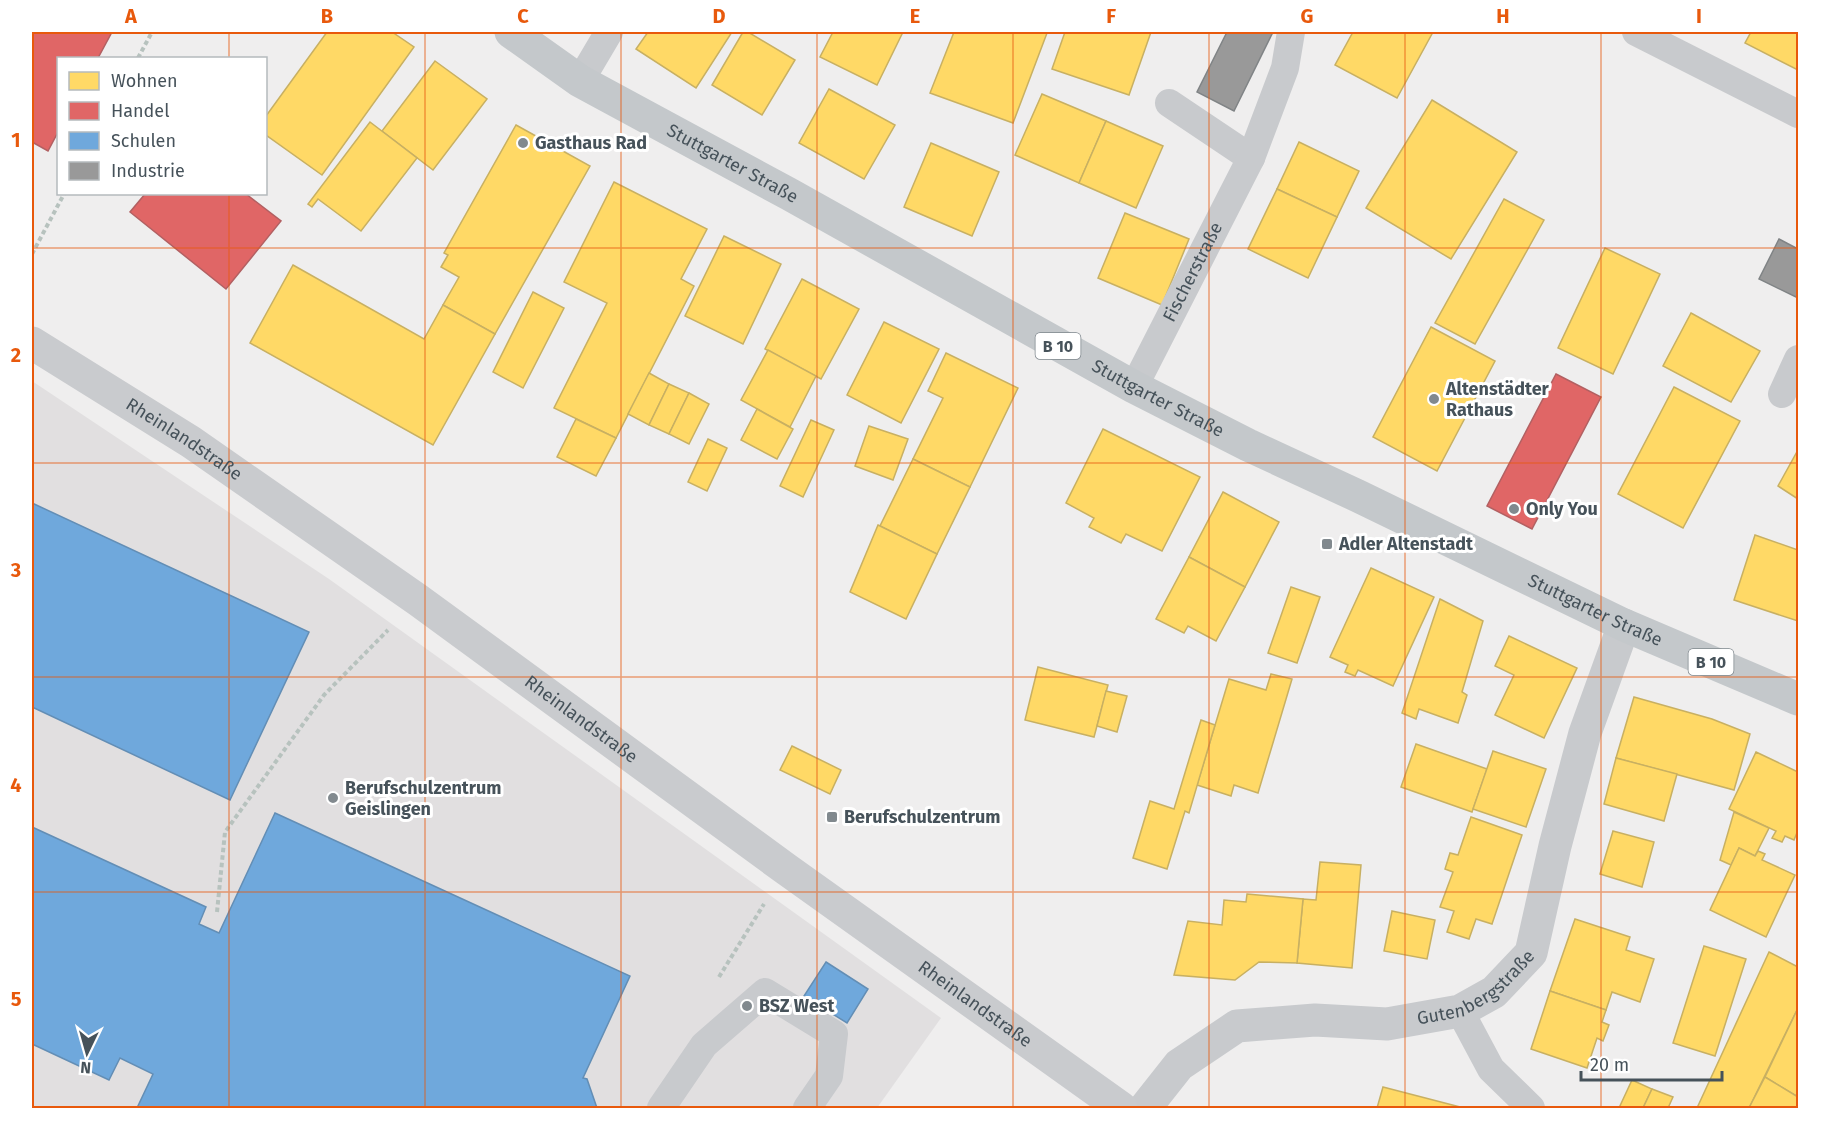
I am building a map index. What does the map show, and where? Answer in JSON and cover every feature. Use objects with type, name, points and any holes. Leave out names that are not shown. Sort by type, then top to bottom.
[{"type":"main road","name":"Stuttgarter Straße","points":[[511,32],[580,81],[789,194],[1134,387],[1248,446],[1358,496],[1624,624],[1798,699]]},
{"type":"main road","name":"Rheinlandstraße","points":[[32,343],[191,442],[418,600],[786,869],[1121,1108]]},
{"type":"street","name":"Gutenbergstraße","points":[[1145,1108],[1179,1065],[1237,1026],[1315,1020],[1387,1024],[1460,1011],[1494,992],[1531,953],[1555,846],[1585,733],[1624,624]]},
{"type":"lane","points":[[580,81],[609,32]]},
{"type":"lane","name":"Fischerstraße","points":[[1134,387],[1251,158],[1285,68],[1291,32]]},
{"type":"lane","points":[[1636,32],[1798,114]]},
{"type":"lane","points":[[1169,103],[1251,158]]},
{"type":"lane","points":[[1782,394],[1798,359]]},
{"type":"lane","points":[[661,1108],[704,1045],[765,992],[834,1034],[829,1076],[807,1108]]},
{"type":"lane","points":[[1460,1011],[1491,1069],[1531,1108]]},
{"type":"path","points":[[139,57],[152,32]]},
{"type":"path","points":[[32,254],[63,195]]},
{"type":"path","points":[[217,912],[225,832],[324,694],[418,600]]},
{"type":"path","points":[[714,985],[786,869]]},
{"type":"shaded area","name":"Berufschulzentrum Geislingen","points":[[32,381],[329,579],[941,1018],[877,1108],[32,1108]]},
{"type":"building: Wohnen","points":[[327,32],[392,32],[414,47],[322,175],[267,136],[267,115]]},
{"type":"building: Wohnen","points":[[648,32],[732,32],[696,88],[636,49]]},
{"type":"building: Wohnen","points":[[743,32],[748,32],[795,60],[762,115],[712,85]]},
{"type":"building: Wohnen","points":[[833,32],[903,32],[877,85],[820,57]]},
{"type":"building: Wohnen","points":[[954,32],[1047,33],[1013,123],[930,93]]},
{"type":"building: Wohnen","points":[[1065,32],[1151,32],[1129,95],[1052,69]]},
{"type":"building: Wohnen","points":[[1353,32],[1433,32],[1397,98],[1335,65]]},
{"type":"building: Wohnen","points":[[1751,32],[1798,32],[1798,70],[1745,43]]},
{"type":"building: Wohnen","points":[[435,61],[487,99],[433,170],[382,131]]},
{"type":"building: Wohnen","points":[[829,89],[895,125],[864,179],[799,143]]},
{"type":"building: Wohnen","points":[[1042,94],[1106,121],[1079,183],[1015,155]]},
{"type":"building: Wohnen","points":[[1432,100],[1517,152],[1451,259],[1366,208]]},
{"type":"building: Wohnen","points":[[1106,121],[1163,146],[1136,208],[1079,183]]},
{"type":"building: Wohnen","points":[[370,122],[417,158],[361,231],[318,199],[312,207],[308,204]]},
{"type":"building: Wohnen","points":[[516,125],[590,166],[495,334],[443,305],[459,277],[441,267],[448,255],[444,253]]},
{"type":"building: Wohnen","points":[[1299,142],[1359,171],[1337,217],[1277,189]]},
{"type":"building: Wohnen","points":[[931,143],[999,172],[972,236],[904,207]]},
{"type":"building: Wohnen","points":[[614,182],[707,229],[681,279],[694,286],[616,438],[554,408],[607,303],[564,282]]},
{"type":"building: Wohnen","points":[[1277,189],[1337,217],[1308,278],[1248,249]]},
{"type":"building: Wohnen","points":[[1504,199],[1544,220],[1475,344],[1435,323]]},
{"type":"building: Wohnen","points":[[1125,213],[1189,239],[1162,305],[1098,278]]},
{"type":"building: Wohnen","points":[[724,236],[781,264],[743,344],[685,316]]},
{"type":"building: Wohnen","points":[[1605,248],[1660,274],[1613,374],[1558,348]]},
{"type":"building: Wohnen","points":[[293,265],[424,339],[443,305],[495,334],[433,445],[250,343]]},
{"type":"building: Wohnen","points":[[802,279],[859,309],[821,379],[765,349]]},
{"type":"building: Wohnen","points":[[533,292],[564,308],[523,388],[493,372]]},
{"type":"building: Wohnen","points":[[1691,313],[1760,351],[1731,402],[1663,366]]},
{"type":"building: Wohnen","points":[[884,322],[939,349],[901,423],[847,395]]},
{"type":"building: Wohnen","name":"Altenstädter Rathaus","points":[[1431,327],[1495,361],[1437,471],[1373,437]]},
{"type":"building: Wohnen","points":[[768,350],[816,376],[790,427],[741,400]]},
{"type":"building: Wohnen","points":[[946,353],[1018,388],[970,487],[913,459],[943,398],[928,391]]},
{"type":"building: Wohnen","points":[[649,373],[669,384],[649,425],[628,414]]},
{"type":"building: Wohnen","points":[[669,384],[689,393],[669,434],[649,425]]},
{"type":"building: Wohnen","points":[[1674,387],[1740,421],[1683,528],[1618,494]]},
{"type":"building: Wohnen","points":[[689,393],[709,404],[689,444],[669,434]]},
{"type":"building: Wohnen","points":[[757,409],[793,429],[777,459],[741,440]]},
{"type":"building: Wohnen","points":[[576,419],[616,438],[596,476],[557,457]]},
{"type":"building: Wohnen","points":[[811,420],[834,430],[803,497],[780,486]]},
{"type":"building: Wohnen","points":[[869,426],[908,439],[893,480],[855,466]]},
{"type":"building: Wohnen","points":[[1103,429],[1200,477],[1162,551],[1126,534],[1121,543],[1089,527],[1094,518],[1066,503]]},
{"type":"building: Wohnen","points":[[708,439],[727,448],[707,491],[688,482]]},
{"type":"building: Wohnen","points":[[1798,450],[1798,499],[1778,486]]},
{"type":"building: Wohnen","points":[[913,459],[970,487],[937,554],[880,526]]},
{"type":"building: Wohnen","points":[[1223,492],[1279,522],[1245,587],[1189,557]]},
{"type":"building: Wohnen","points":[[878,525],[937,554],[906,619],[850,592]]},
{"type":"building: Wohnen","points":[[1755,535],[1798,550],[1798,621],[1734,600]]},
{"type":"building: Wohnen","points":[[1189,557],[1245,587],[1216,641],[1188,626],[1184,633],[1156,619]]},
{"type":"building: Wohnen","points":[[1371,568],[1434,597],[1393,686],[1358,670],[1355,676],[1345,672],[1348,665],[1330,657]]},
{"type":"building: Wohnen","points":[[1291,587],[1320,597],[1297,663],[1268,653]]},
{"type":"building: Wohnen","points":[[1440,599],[1483,621],[1462,692],[1467,695],[1458,723],[1419,709],[1416,719],[1402,713]]},
{"type":"building: Wohnen","points":[[1509,636],[1577,668],[1544,738],[1495,715],[1514,675],[1495,666]]},
{"type":"building: Wohnen","points":[[1038,667],[1108,685],[1094,737],[1025,720]]},
{"type":"building: Wohnen","points":[[1271,674],[1292,679],[1258,793],[1234,785],[1231,796],[1197,785],[1229,679],[1266,690]]},
{"type":"building: Wohnen","points":[[1106,691],[1127,696],[1117,732],[1097,726]]},
{"type":"building: Wohnen","points":[[1634,697],[1712,719],[1750,734],[1734,790],[1616,758]]},
{"type":"building: Wohnen","points":[[1201,720],[1215,725],[1189,813],[1185,811],[1167,869],[1133,858],[1150,801],[1174,809]]},
{"type":"building: Wohnen","points":[[1416,744],[1487,769],[1472,812],[1401,787]]},
{"type":"building: Wohnen","points":[[792,746],[841,770],[830,794],[780,770]]},
{"type":"building: Wohnen","points":[[1493,751],[1546,769],[1526,827],[1473,809]]},
{"type":"building: Wohnen","points":[[1756,752],[1798,772],[1798,830],[1794,840],[1785,836],[1782,842],[1772,838],[1776,831],[1729,809]]},
{"type":"building: Wohnen","points":[[1616,758],[1677,774],[1664,821],[1604,804]]},
{"type":"building: Wohnen","points":[[1734,812],[1769,828],[1755,856],[1739,848],[1731,865],[1720,860]]},
{"type":"building: Wohnen","points":[[1471,817],[1522,835],[1492,924],[1476,919],[1469,939],[1447,932],[1454,911],[1440,907],[1453,872],[1445,869],[1450,853],[1458,855]]},
{"type":"building: Wohnen","points":[[1613,831],[1654,842],[1642,887],[1600,874]]},
{"type":"building: Wohnen","points":[[1739,848],[1755,856],[1758,851],[1765,854],[1762,860],[1795,875],[1766,937],[1710,910]]},
{"type":"building: Wohnen","points":[[1320,862],[1361,865],[1352,968],[1297,963],[1303,899],[1316,900]]},
{"type":"building: Wohnen","points":[[1247,894],[1303,899],[1297,963],[1259,962],[1235,980],[1174,975],[1188,921],[1222,925],[1224,900],[1246,902]]},
{"type":"building: Wohnen","points":[[1392,911],[1435,920],[1427,959],[1384,951]]},
{"type":"building: Wohnen","points":[[1575,919],[1630,937],[1626,950],[1654,959],[1640,1002],[1612,992],[1606,1010],[1550,991]]},
{"type":"building: Wohnen","points":[[1704,946],[1746,959],[1715,1056],[1673,1043]]},
{"type":"building: Wohnen","points":[[1769,952],[1798,967],[1798,1008],[1749,1108],[1697,1108]]},
{"type":"building: Wohnen","points":[[1550,991],[1606,1010],[1602,1022],[1609,1025],[1603,1041],[1597,1038],[1587,1068],[1531,1049]]},
{"type":"building: Wohnen","points":[[1798,1008],[1798,1097],[1765,1077]]},
{"type":"building: Wohnen","points":[[1765,1077],[1798,1097],[1798,1108],[1749,1108]]},
{"type":"building: Wohnen","points":[[1632,1080],[1652,1089],[1643,1108],[1619,1108]]},
{"type":"building: Wohnen","points":[[1383,1087],[1464,1108],[1377,1108]]},
{"type":"building: Wohnen","points":[[1652,1089],[1673,1097],[1668,1108],[1643,1108]]},
{"type":"building: Handel","points":[[32,32],[112,32],[99,57],[57,57],[57,134],[48,151],[32,142]]},
{"type":"building: Handel","points":[[144,195],[247,195],[281,221],[226,289],[130,212]]},
{"type":"building: Handel","points":[[1556,374],[1601,397],[1532,529],[1487,506]]},
{"type":"building: Schulen","points":[[32,503],[309,632],[230,800],[32,707]]},
{"type":"building: Schulen","points":[[275,813],[630,976],[583,1078],[587,1079],[597,1108],[137,1108],[153,1074],[120,1058],[109,1080],[32,1044],[32,827],[206,907],[199,924],[219,933]]},
{"type":"building: Schulen","points":[[826,962],[868,989],[847,1023],[804,996]]},
{"type":"building: Industrie","points":[[1227,32],[1273,32],[1234,111],[1197,92]]},
{"type":"building: Industrie","points":[[1779,239],[1798,249],[1798,293],[1796,297],[1759,279]]},
{"type":"place","name":"Gasthaus Rad","points":[[523,143]]},
{"type":"place","name":"Altenstädter Rathaus","points":[[1434,399]]},
{"type":"place","name":"Only You","points":[[1514,509]]},
{"type":"place","name":"Adler Altenstadt","points":[[1327,544]]},
{"type":"place","name":"Berufschulzentrum Geislingen","points":[[333,798]]},
{"type":"place","name":"Berufschulzentrum","points":[[832,817]]},
{"type":"place","name":"BSZ West","points":[[747,1006]]}]
